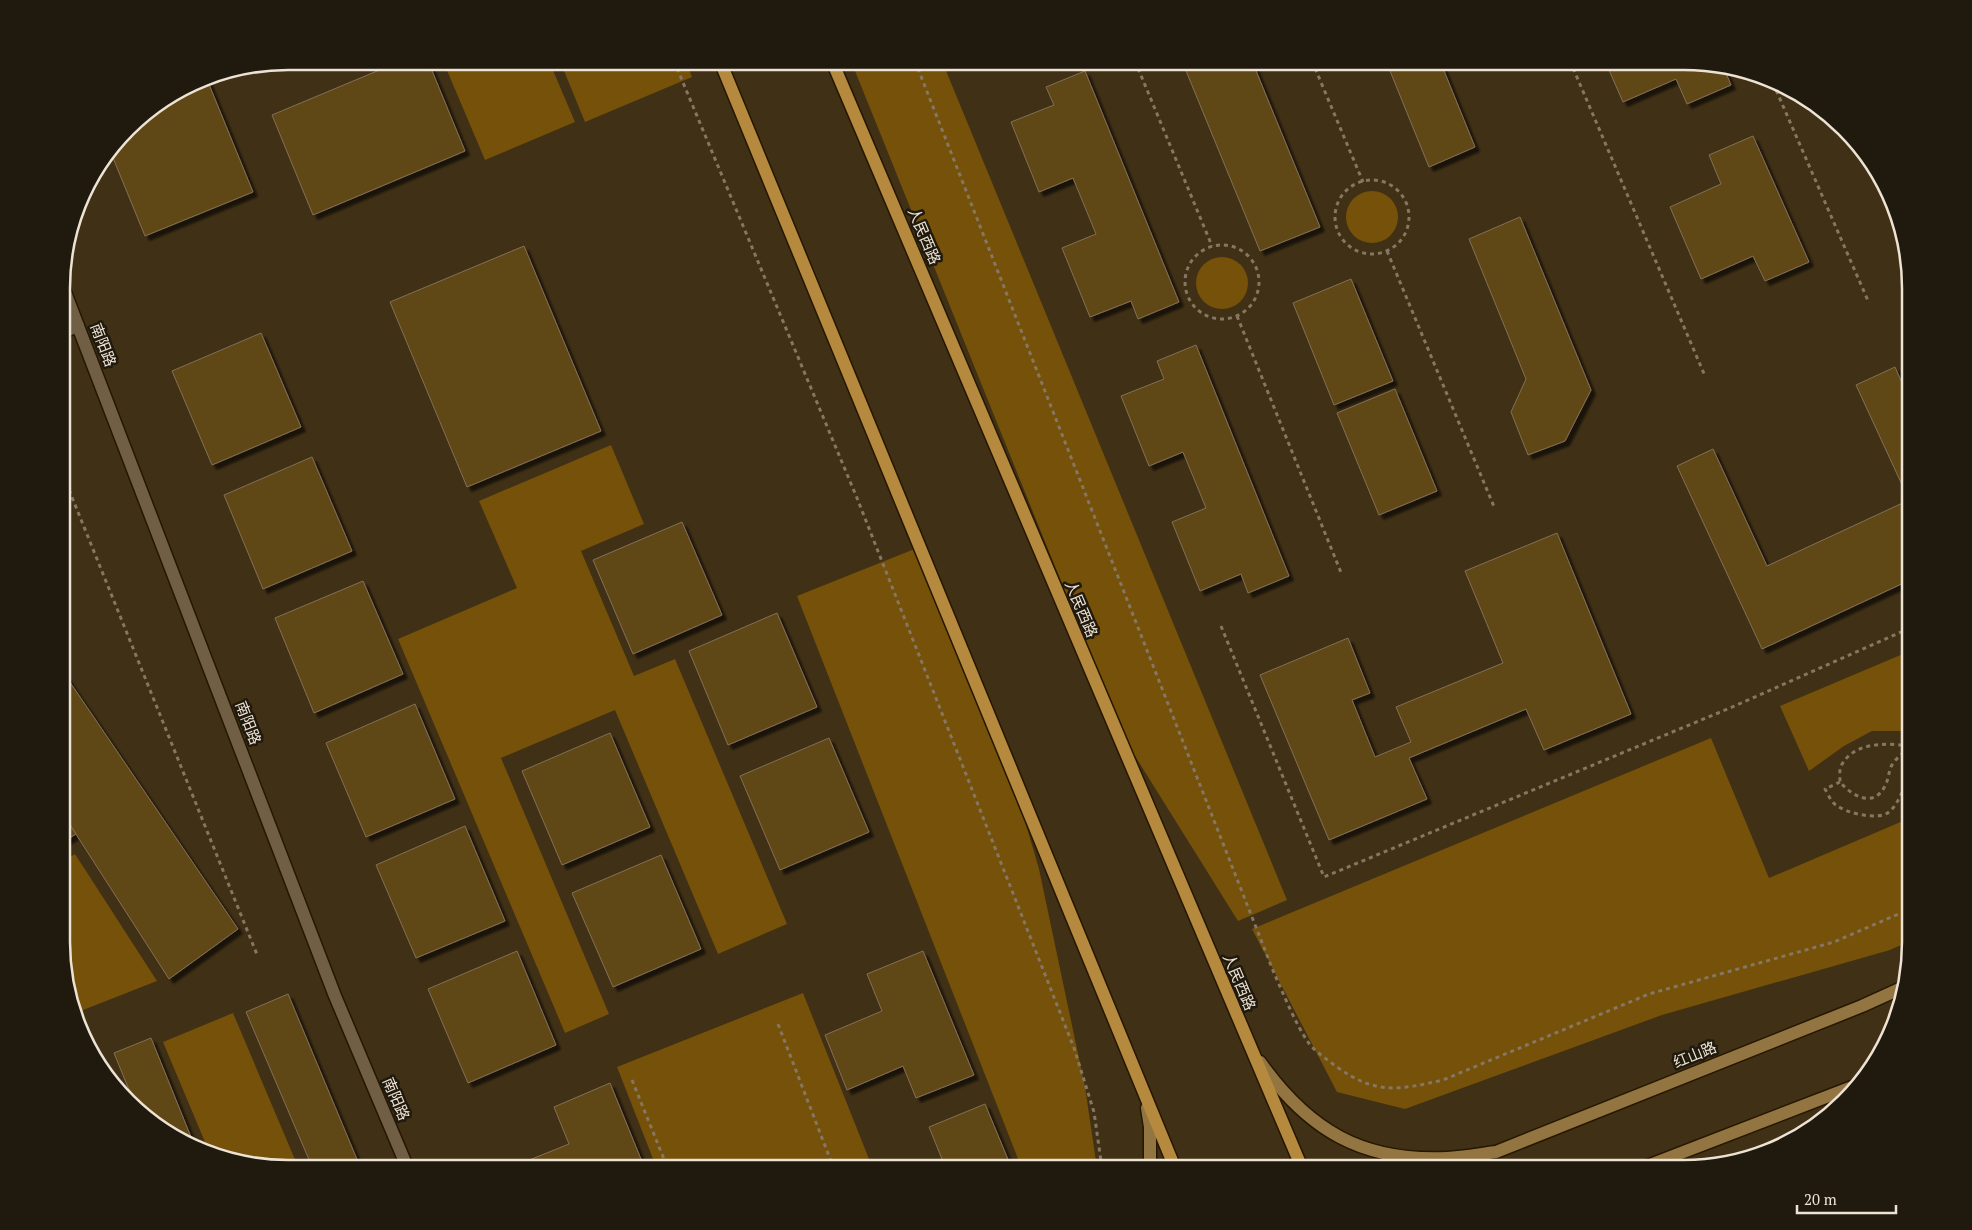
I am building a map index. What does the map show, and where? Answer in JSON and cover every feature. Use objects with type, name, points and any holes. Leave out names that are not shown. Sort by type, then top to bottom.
[{"type":"main road","points":[[724,70],[1172,1160]]},
{"type":"main road","name":"人民西路","points":[[836,70],[1248,1045],[1298,1160]]},
{"type":"main road","name":"红山路","points":[[1248,1045],[1274,1082],[1299,1109],[1327,1131],[1351,1144],[1387,1154],[1417,1158],[1447,1158],[1496,1152],[1862,1006],[1897,990]]},
{"type":"main road","points":[[1663,1160],[1844,1090]]},
{"type":"main road","points":[[1144,1093],[1150,1127],[1150,1160]]},
{"type":"lane","name":"南阳路","points":[[70,305],[331,987],[404,1160]]},
{"type":"lane","points":[[70,329],[78,326]]},
{"type":"path","points":[[678,70],[857,498],[1074,1048],[1094,1112],[1101,1160]]},
{"type":"path","points":[[919,70],[1274,974],[1308,1042],[1329,1062],[1355,1080],[1377,1087],[1407,1088],[1443,1080],[1649,994],[1834,942],[1902,912]]},
{"type":"path","points":[[1140,70],[1212,246]]},
{"type":"path","points":[[1316,70],[1363,182]]},
{"type":"path","points":[[1574,70],[1705,376]]},
{"type":"path","points":[[1776,91],[1869,303]]},
{"type":"path","points":[[1375,180],[1392,186],[1404,199],[1408,210],[1409,223],[1405,235],[1387,251],[1376,254],[1363,253],[1352,248],[1343,240],[1338,229],[1336,217],[1343,195],[1352,186],[1375,180]]},
{"type":"path","points":[[1224,245],[1241,251],[1254,264],[1258,275],[1258,288],[1255,300],[1248,309],[1237,316],[1225,319],[1213,318],[1202,313],[1193,305],[1187,294],[1187,270],[1202,251],[1212,246],[1224,245]]},
{"type":"path","points":[[1387,251],[1495,509]]},
{"type":"path","points":[[1237,316],[1342,574]]},
{"type":"path","points":[[70,492],[258,957]]},
{"type":"path","points":[[1221,626],[1324,877],[1730,708],[1902,632]]},
{"type":"path","points":[[1902,745],[1889,744],[1866,746],[1849,756],[1840,768],[1840,782],[1848,792],[1869,800],[1877,797],[1884,788],[1888,772],[1893,763],[1902,754]]},
{"type":"path","points":[[1840,782],[1825,789],[1834,805],[1851,812],[1877,817],[1890,812],[1902,791]]},
{"type":"path","points":[[778,1024],[831,1160]]},
{"type":"path","points":[[632,1080],[664,1160]]},
{"type":"shaded area","points":[[447,70],[553,70],[575,122],[485,160]]},
{"type":"shaded area","points":[[564,70],[689,70],[692,77],[585,122]]},
{"type":"shaded area","points":[[855,70],[946,70],[1287,900],[1238,921],[1125,740]]},
{"type":"shaded area","points":[[1372,191],[1382,193],[1390,199],[1396,207],[1398,217],[1396,227],[1390,235],[1382,241],[1372,243],[1362,241],[1354,235],[1348,227],[1346,217],[1348,207],[1354,199],[1362,193]]},
{"type":"shaded area","points":[[1222,257],[1232,259],[1240,265],[1246,273],[1248,283],[1246,293],[1240,301],[1232,307],[1222,309],[1212,307],[1204,301],[1198,293],[1196,283],[1198,273],[1204,265],[1212,259]]},
{"type":"shaded area","points":[[611,445],[644,524],[581,551],[634,676],[675,659],[787,924],[718,954],[615,710],[501,758],[609,1014],[565,1033],[398,639],[517,588],[479,501]]},
{"type":"shaded area","points":[[922,546],[989,698],[1039,869],[1085,1087],[1096,1160],[1018,1160],[797,596]]},
{"type":"shaded area","points":[[1902,654],[1902,731],[1872,731],[1844,746],[1809,771],[1780,706]]},
{"type":"shaded area","points":[[1711,738],[1769,878],[1902,821],[1902,945],[1890,950],[1662,1015],[1405,1109],[1337,1092],[1252,929]]},
{"type":"shaded area","points":[[75,854],[157,981],[82,1011],[74,985],[70,956],[70,857]]},
{"type":"shaded area","points":[[803,993],[869,1160],[653,1160],[617,1067]]},
{"type":"shaded area","points":[[233,1013],[295,1160],[274,1160],[245,1156],[205,1143],[163,1042]]},
{"type":"building","points":[[380,70],[432,70],[465,151],[313,215],[272,115]]},
{"type":"building","points":[[1186,70],[1256,70],[1320,227],[1260,251]]},
{"type":"building","points":[[1390,70],[1444,70],[1475,147],[1429,167]]},
{"type":"building","points":[[1609,70],[1698,70],[1726,74],[1731,85],[1687,104],[1676,79],[1623,102]]},
{"type":"building","points":[[1085,71],[1179,302],[1138,319],[1131,301],[1090,317],[1062,248],[1096,234],[1073,178],[1039,192],[1011,122],[1054,105],[1046,87]]},
{"type":"building","points":[[209,85],[253,192],[145,236],[113,158],[124,144],[155,115],[179,99]]},
{"type":"building","points":[[1753,136],[1809,262],[1765,281],[1753,256],[1701,279],[1670,207],[1721,184],[1709,155]]},
{"type":"building","points":[[1520,217],[1591,390],[1565,441],[1528,455],[1511,412],[1526,379],[1469,239]]},
{"type":"building","points":[[524,246],[601,431],[467,487],[390,302]]},
{"type":"building","points":[[1351,279],[1393,381],[1334,405],[1293,303]]},
{"type":"building","points":[[261,333],[301,427],[212,465],[172,371]]},
{"type":"building","points":[[1196,345],[1289,576],[1248,593],[1241,574],[1200,591],[1172,522],[1206,508],[1183,452],[1149,466],[1121,396],[1164,379],[1157,361]]},
{"type":"building","points":[[1895,367],[1902,383],[1902,485],[1856,385]]},
{"type":"building","points":[[1395,389],[1437,491],[1379,515],[1337,413]]},
{"type":"building","points":[[1713,449],[1767,566],[1902,503],[1902,584],[1762,649],[1677,466]]},
{"type":"building","points":[[312,457],[352,551],[263,589],[224,495]]},
{"type":"building","points":[[682,522],[722,615],[633,654],[593,560]]},
{"type":"building","points":[[1557,533],[1631,714],[1544,750],[1526,709],[1409,758],[1427,799],[1329,840],[1260,675],[1348,638],[1370,693],[1352,700],[1375,757],[1411,742],[1396,707],[1503,663],[1465,571]]},
{"type":"building","points":[[363,581],[403,674],[314,713],[275,618]]},
{"type":"building","points":[[777,613],[817,707],[728,745],[689,651]]},
{"type":"building","points":[[70,682],[238,929],[169,979],[70,825]]},
{"type":"building","points":[[415,704],[455,799],[366,837],[326,743]]},
{"type":"building","points":[[610,733],[650,827],[562,865],[522,771]]},
{"type":"building","points":[[829,738],[869,832],[780,870],[740,776]]},
{"type":"building","points":[[70,825],[76,834],[70,838]]},
{"type":"building","points":[[465,826],[505,921],[416,958],[376,865]]},
{"type":"building","points":[[661,855],[701,949],[613,987],[572,893]]},
{"type":"building","points":[[517,951],[556,1045],[468,1083],[428,989]]},
{"type":"building","points":[[923,951],[974,1075],[916,1098],[903,1066],[847,1090],[825,1035],[882,1011],[867,974]]},
{"type":"building","points":[[288,994],[357,1160],[309,1160],[246,1012]]},
{"type":"building","points":[[151,1038],[191,1138],[155,1115],[130,1092],[114,1053]]},
{"type":"building","points":[[610,1083],[641,1160],[529,1160],[569,1144],[554,1107]]},
{"type":"building","points":[[985,1104],[1008,1160],[942,1160],[929,1127]]}]
